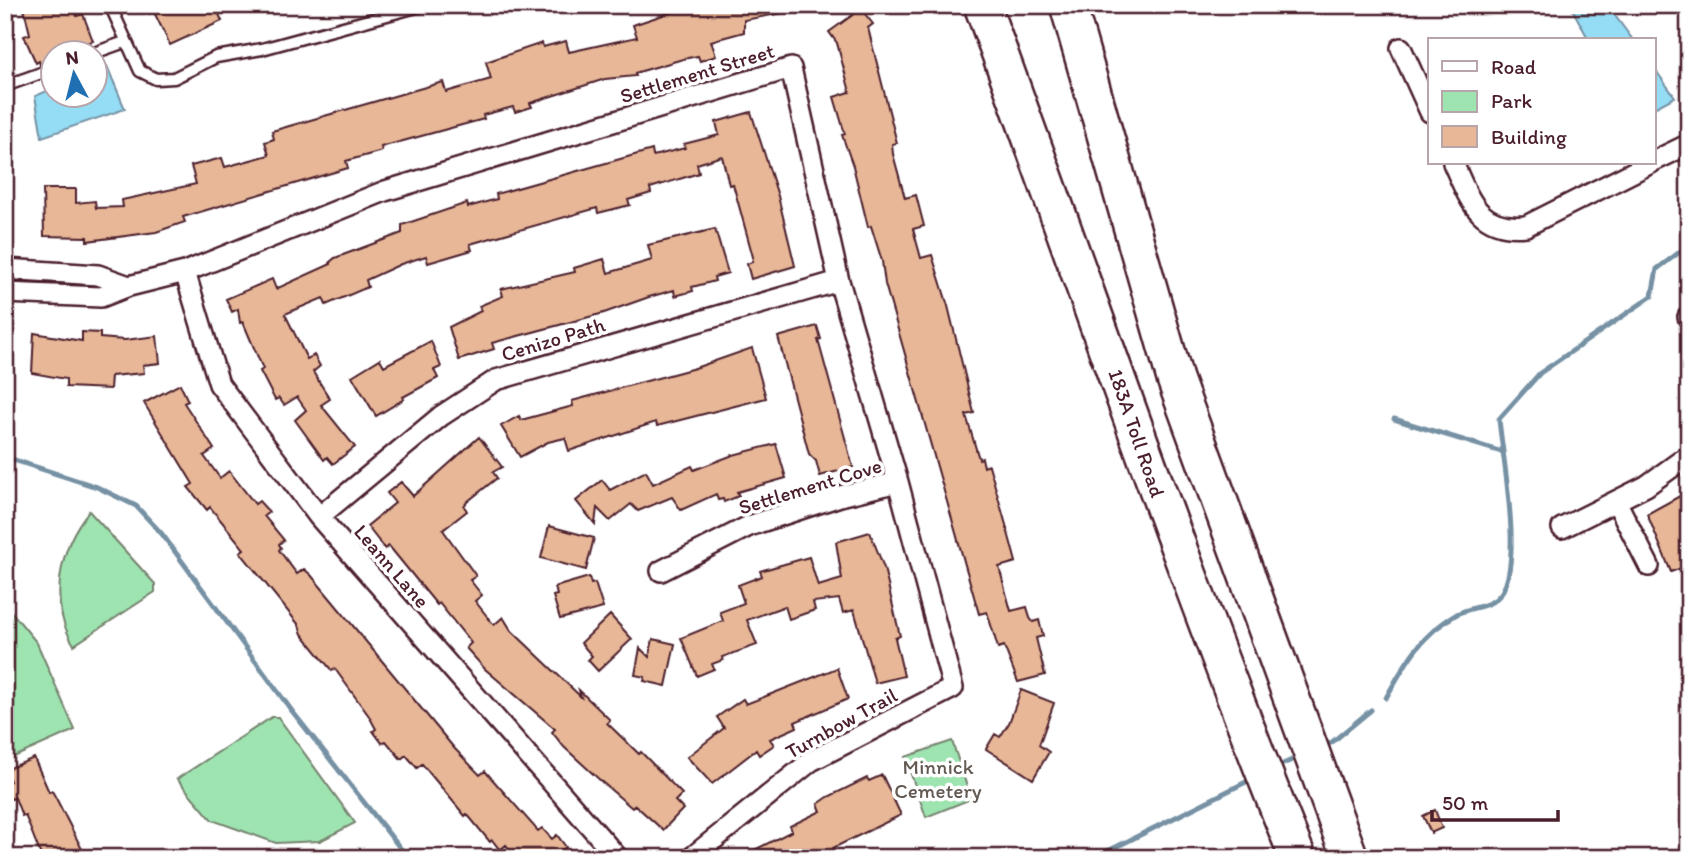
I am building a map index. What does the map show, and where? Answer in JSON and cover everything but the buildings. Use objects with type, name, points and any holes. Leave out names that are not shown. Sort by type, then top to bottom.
[{"type":"highway","name":"183A Toll Road","points":[[982,5],[1242,719],[1298,858]]},
{"type":"highway","points":[[1070,10],[1175,379],[1350,858]]},
{"type":"street","points":[[1401,48],[1428,108]]},
{"type":"street","name":"Settlement Street","points":[[5,293],[101,298],[129,286],[185,272],[386,191],[791,68],[839,281],[898,482],[953,688]]},
{"type":"street","points":[[1656,160],[1689,144]]},
{"type":"street","points":[[1453,164],[1473,207],[1485,218],[1506,228],[1526,226],[1648,164]]},
{"type":"street","points":[[5,268],[99,275],[129,286]]},
{"type":"street","name":"Leann Lane","points":[[185,272],[219,384],[318,517],[618,858]]},
{"type":"street","name":"Cenizo Path","points":[[318,517],[442,416],[496,380],[839,281]]},
{"type":"street","points":[[1562,528],[1646,486],[1689,455]]},
{"type":"street","name":"Settlement Cove","points":[[661,571],[749,526],[840,496],[898,482]]},
{"type":"street","points":[[1616,501],[1648,566]]},
{"type":"street","name":"Turnbow Trail","points":[[691,858],[811,761],[953,688]]},
{"type":"lane","points":[[110,5],[140,71],[156,79],[174,78],[216,57],[262,49],[424,5]]},
{"type":"lane","points":[[108,48],[125,42]]},
{"type":"lane","points":[[5,86],[38,74]]},
{"type":"green space","points":[[89,511],[155,584],[155,592],[74,645],[61,611],[60,576],[70,541]]},
{"type":"green space","points":[[5,604],[37,643],[75,730],[5,761]]},
{"type":"green space","points":[[272,717],[278,717],[355,823],[320,841],[276,843],[212,820],[177,779]]},
{"type":"green space","name":"Minnick Cemetery","points":[[952,741],[971,799],[926,817],[905,757]]},
{"type":"water","points":[[1570,5],[1607,5],[1632,38],[1588,38]]},
{"type":"water","points":[[108,68],[125,109],[42,137],[35,96],[38,95],[38,108],[108,108]]},
{"type":"water","points":[[1656,71],[1675,97],[1656,107]]},
{"type":"waterway","points":[[1386,698],[1407,661],[1433,631],[1457,614],[1493,601],[1506,585],[1510,565],[1510,513],[1499,419],[1540,373],[1652,296],[1657,269],[1689,245]]},
{"type":"waterway","points":[[1394,419],[1502,452]]},
{"type":"waterway","points":[[5,457],[97,487],[136,506],[162,534],[292,711],[408,858]]},
{"type":"waterway","points":[[1320,747],[1331,743],[1371,710]]},
{"type":"waterway","points":[[1276,767],[1299,757]]},
{"type":"waterway","points":[[1094,858],[1254,778]]}]
